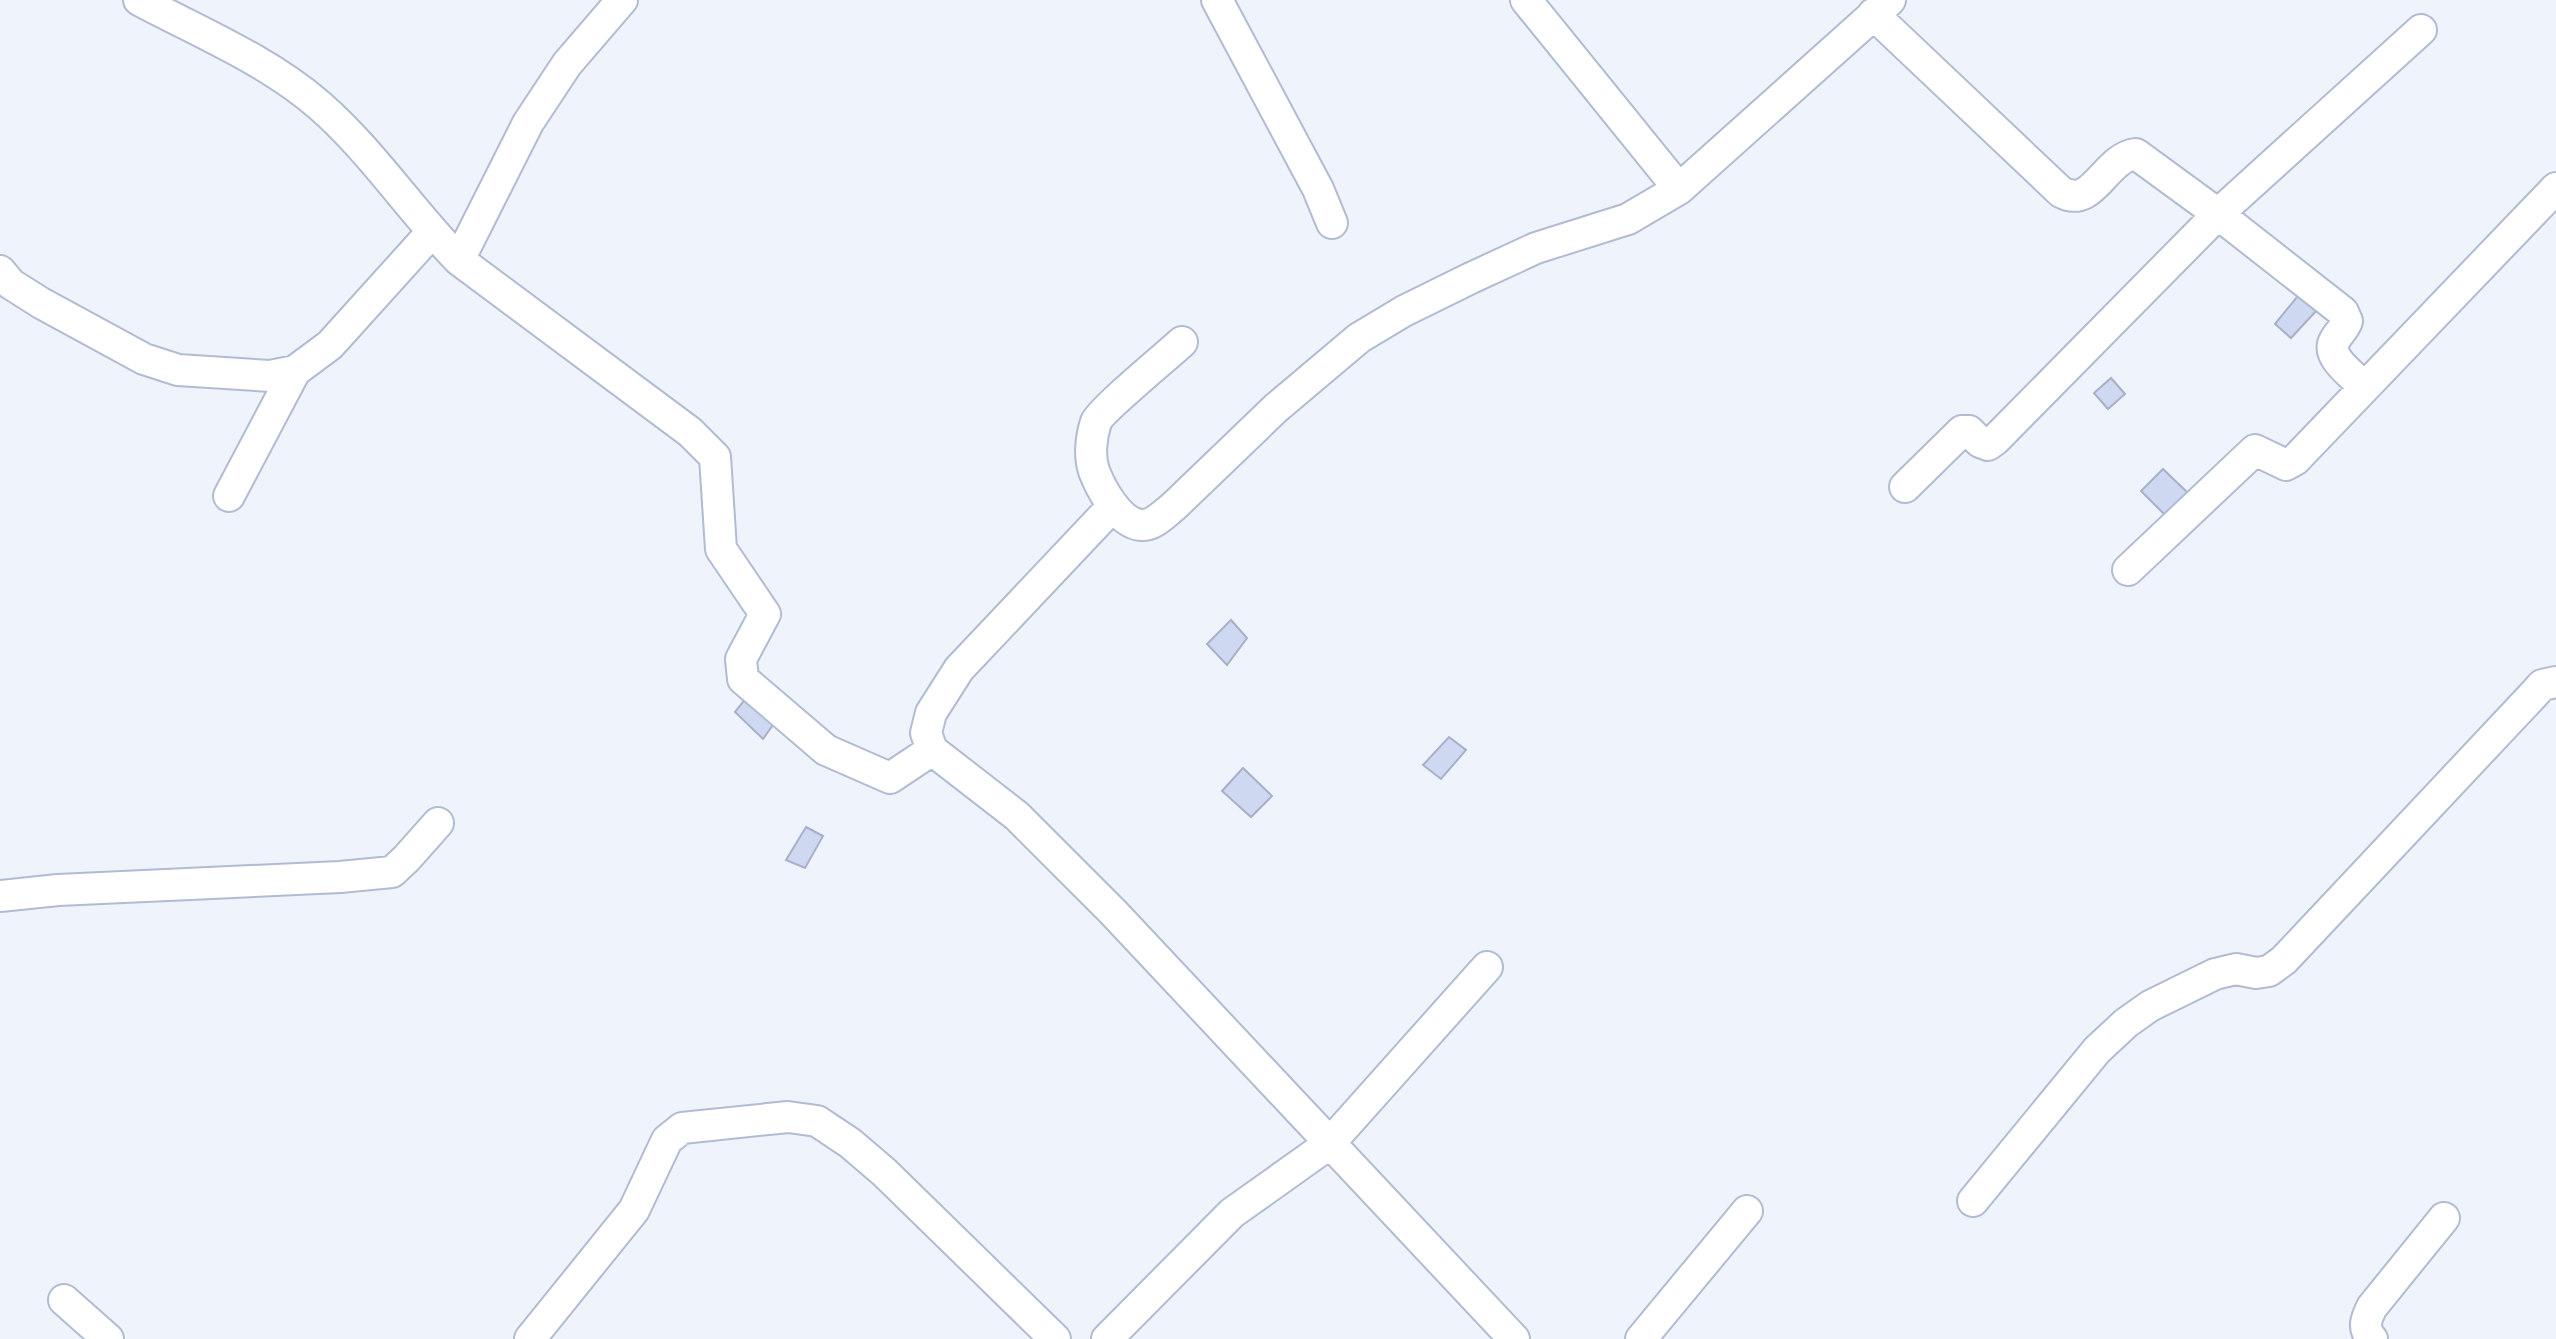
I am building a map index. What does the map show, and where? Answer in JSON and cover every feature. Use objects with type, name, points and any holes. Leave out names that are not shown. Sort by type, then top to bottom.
[{"type":"street","points":[[139,0],[296,86],[346,131],[459,260],[690,432],[715,457],[721,549],[765,614],[741,659],[743,679],[826,750],[890,778],[932,750]]},
{"type":"street","points":[[459,260],[511,151],[534,113],[567,64],[622,0]]},
{"type":"street","points":[[1217,0],[1318,189],[1332,223]]},
{"type":"street","points":[[1526,0],[1679,189]]},
{"type":"street","points":[[1182,342],[1097,419],[1091,446],[1093,469],[1113,506],[1131,521],[1142,525],[1154,522],[1173,507],[1306,382],[1359,338],[1404,311],[1471,278],[1536,248],[1628,219],[1679,189],[1881,7],[2061,192],[2071,197],[2083,196],[2124,155],[2136,154],[2343,312],[2347,321],[2335,339],[2333,354],[2363,386]]},
{"type":"street","points":[[1905,487],[1962,431],[1969,431],[1988,445],[1995,440],[2218,214],[2421,30]]},
{"type":"street","points":[[2128,570],[2248,454],[2255,450],[2262,451],[2286,465],[2295,460],[2556,188]]},
{"type":"street","points":[[4,284],[144,359],[178,370],[270,376],[295,371],[330,345],[432,232]]},
{"type":"street","points":[[229,496],[295,371]]},
{"type":"street","points":[[1113,506],[959,669],[931,713],[926,733],[932,750],[1027,825],[1113,912],[1514,1339]]},
{"type":"street","points":[[1973,1201],[2097,1050],[2126,1023],[2150,1006],[2215,974],[2236,969],[2256,973],[2269,971],[2542,685],[2556,682]]},
{"type":"street","points":[[0,896],[58,890],[392,872],[438,823]]},
{"type":"street","points":[[1107,1339],[1232,1213],[1329,1144],[1487,967]]},
{"type":"street","points":[[530,1339],[634,1210],[673,1133],[682,1128],[788,1117],[817,1121],[850,1143],[884,1172],[1055,1339]]},
{"type":"street","points":[[1641,1339],[1747,1211]]},
{"type":"street","points":[[2372,1339],[2365,1322],[2372,1307],[2444,1218]]},
{"type":"street","points":[[64,1300],[108,1339]]},
{"type":"building","points":[[2301,292],[2318,309],[2291,338],[2275,324]]},
{"type":"building","points":[[2111,378],[2125,394],[2108,409],[2094,393]]},
{"type":"building","points":[[2163,469],[2189,494],[2164,514],[2141,491]]},
{"type":"building","points":[[1231,620],[1247,638],[1227,665],[1207,644]]},
{"type":"building","points":[[747,697],[775,722],[763,739],[735,712]]},
{"type":"building","points":[[1449,737],[1466,750],[1441,779],[1423,765]]},
{"type":"building","points":[[1243,768],[1272,796],[1251,817],[1222,791]]},
{"type":"building","points":[[806,827],[823,836],[805,868],[786,860]]}]
